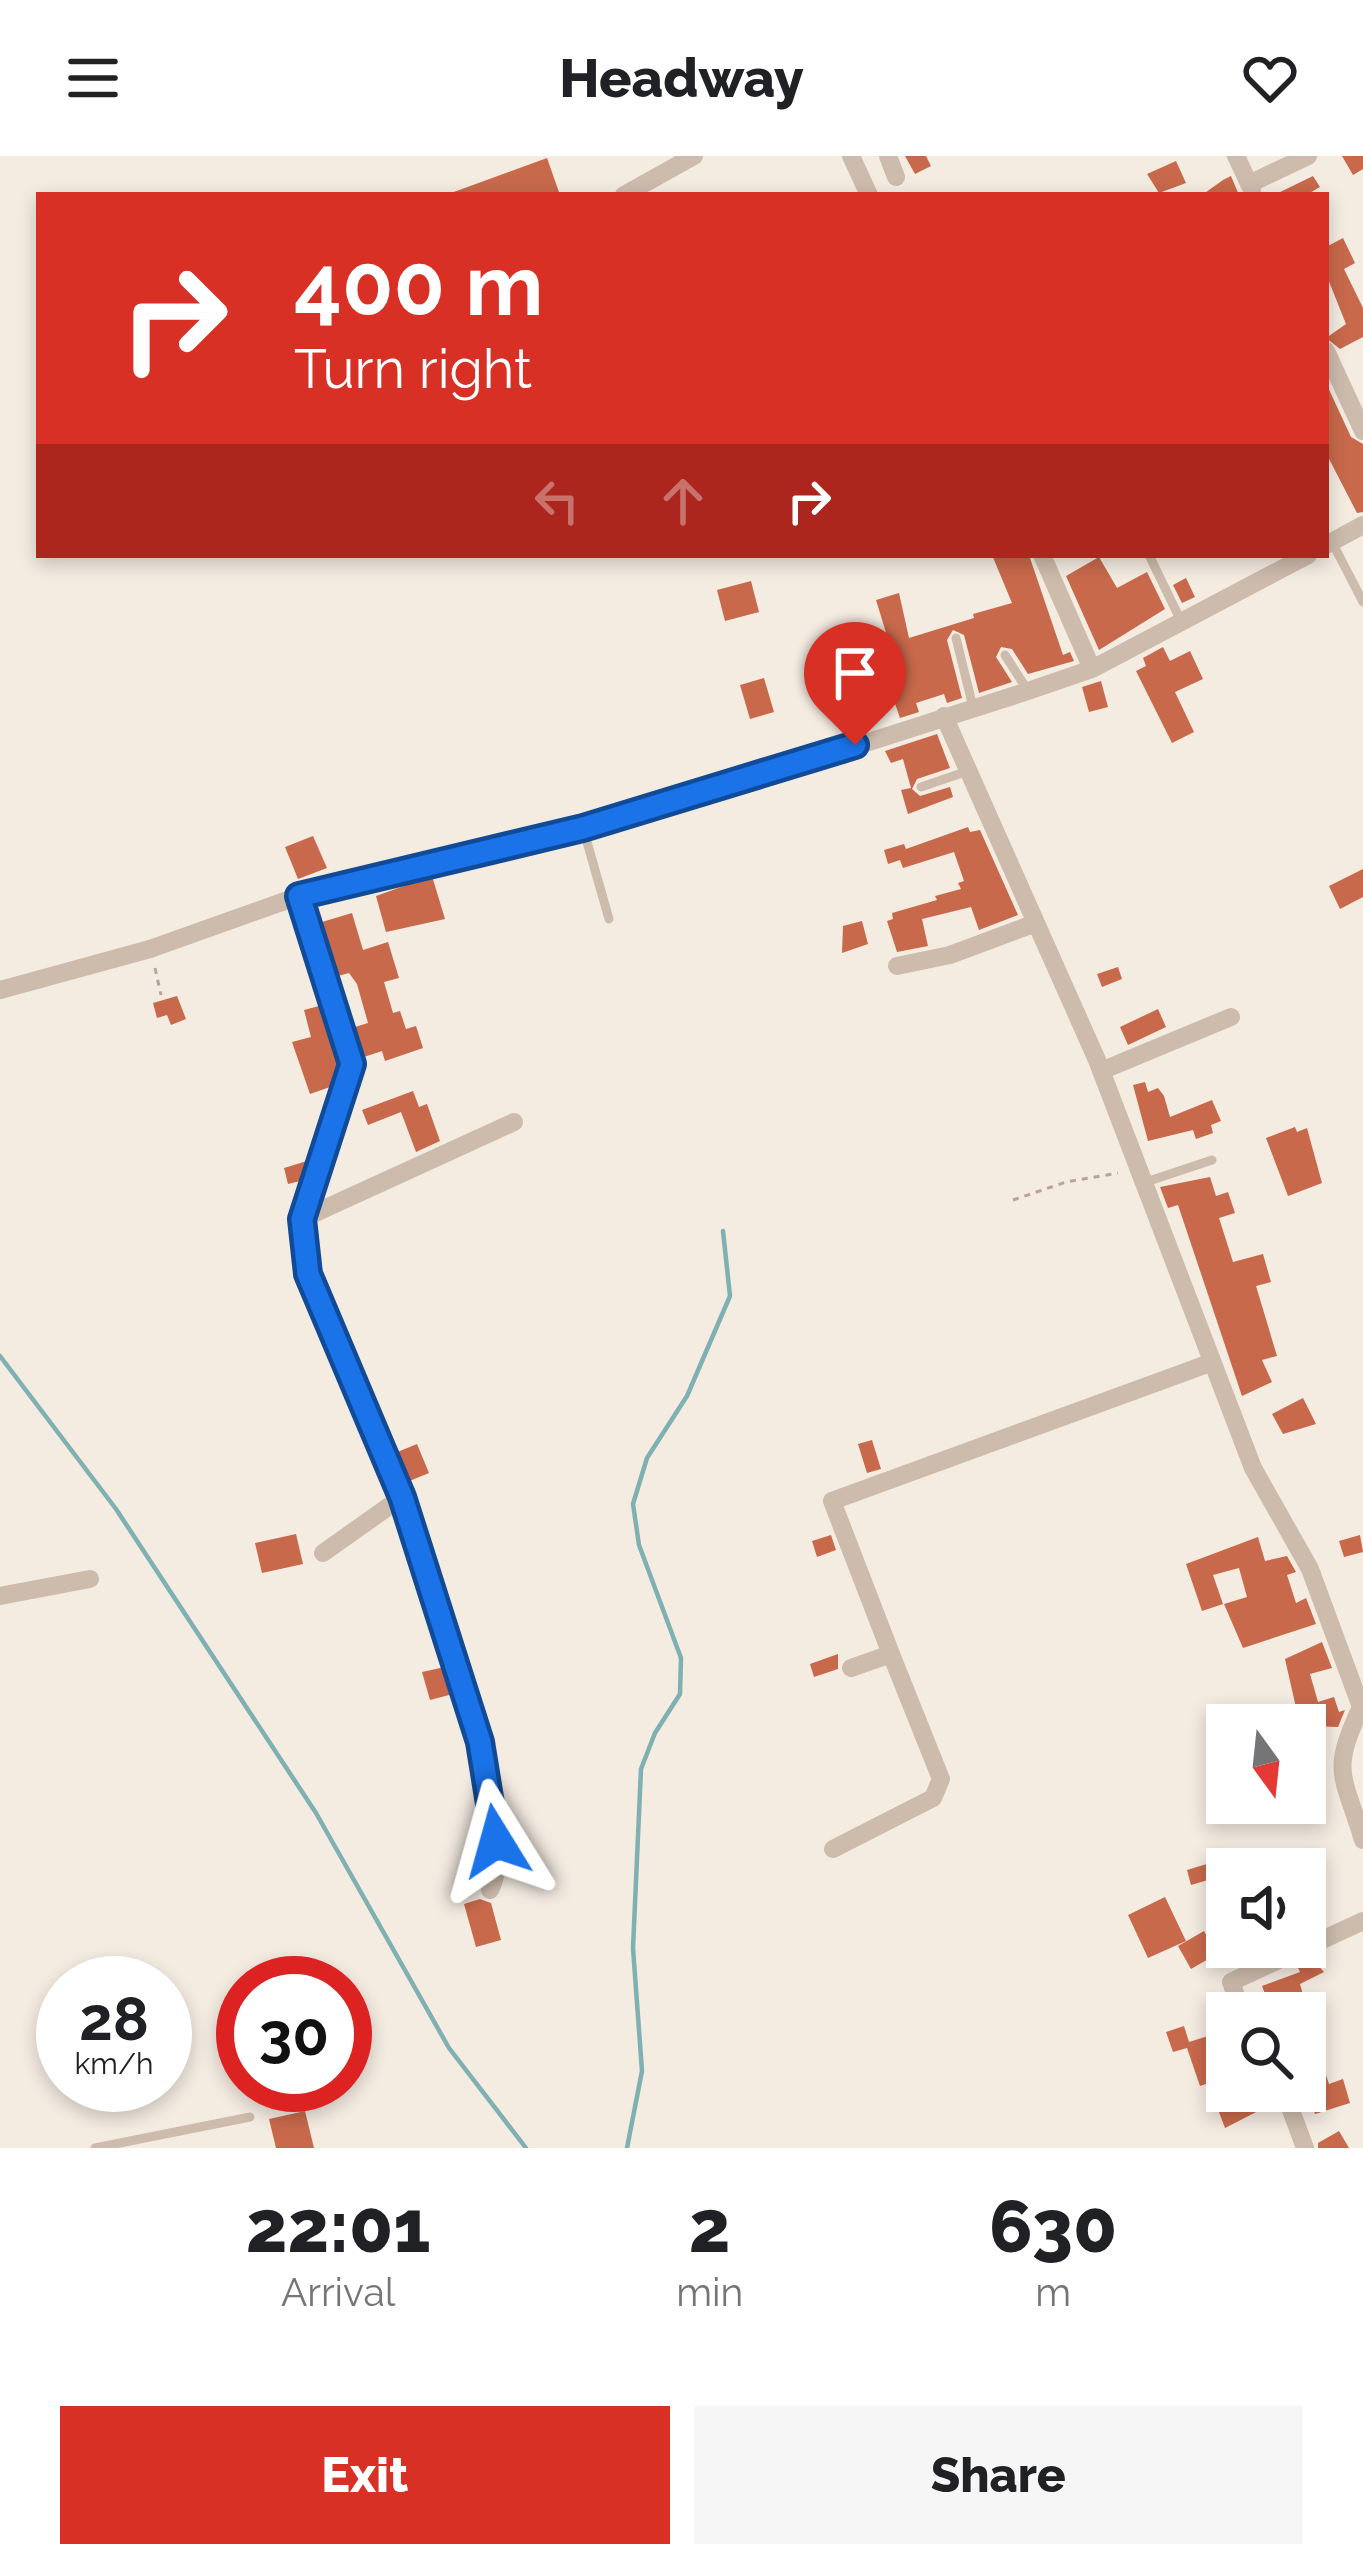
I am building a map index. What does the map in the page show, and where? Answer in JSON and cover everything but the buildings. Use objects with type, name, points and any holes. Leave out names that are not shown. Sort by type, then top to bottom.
[{"type":"street","points":[[629,192],[694,156]]},
{"type":"street","points":[[851,156],[868,192]]},
{"type":"street","points":[[888,156],[896,177]]},
{"type":"street","points":[[1236,156],[1251,189],[1307,156]]},
{"type":"street","points":[[1329,357],[1363,430]]},
{"type":"street","points":[[1329,544],[1363,525]]},
{"type":"street","points":[[1043,558],[1092,669]]},
{"type":"street","points":[[0,989],[150,949],[299,896],[583,828],[722,789],[1028,691],[1092,669],[1302,558]]},
{"type":"street","points":[[944,716],[1101,1071],[1252,1468],[1304,1555],[1344,1648],[1361,1696],[1360,1716],[1340,1753],[1363,1840]]},
{"type":"street","points":[[299,896],[352,1064],[302,1219],[314,1295],[402,1497],[480,1742],[498,1868],[490,1890]]},
{"type":"street","points":[[898,966],[950,955],[1036,923]]},
{"type":"street","points":[[1101,1071],[1232,1017]]},
{"type":"street","points":[[302,1219],[514,1122]]},
{"type":"street","points":[[833,1849],[933,1798],[940,1788],[832,1501],[1210,1363]]},
{"type":"street","points":[[323,1553],[402,1497]]},
{"type":"street","points":[[0,1596],[90,1579]]},
{"type":"street","points":[[851,1667],[891,1654]]},
{"type":"street","points":[[1235,1992],[1231,1982],[1363,1921]]},
{"type":"street","points":[[1292,2112],[1305,2148]]},
{"type":"lane","points":[[1329,544],[1363,602]]},
{"type":"lane","points":[[1150,558],[1182,623]]},
{"type":"lane","points":[[956,638],[973,707]]},
{"type":"lane","points":[[1005,655],[1028,691]]},
{"type":"lane","points":[[921,787],[965,772]]},
{"type":"lane","points":[[583,828],[609,920]]},
{"type":"lane","points":[[1140,1177],[1212,1160]]},
{"type":"lane","points":[[95,2148],[250,2117]]},
{"type":"path","points":[[150,949],[161,995]]},
{"type":"path","points":[[1013,1200],[1066,1182],[1140,1177]]},
{"type":"waterway","points":[[627,2148],[642,2071],[633,1948],[641,1769],[655,1733],[680,1694],[681,1658],[639,1545],[633,1504],[647,1458],[687,1396],[730,1296],[723,1231]]},
{"type":"waterway","points":[[0,1356],[116,1509],[316,1813],[449,2048],[526,2148]]},
{"type":"route","points":[[496,1841],[480,1742],[402,1497],[308,1274],[302,1219],[352,1064],[299,896],[583,828],[855,745]]}]
